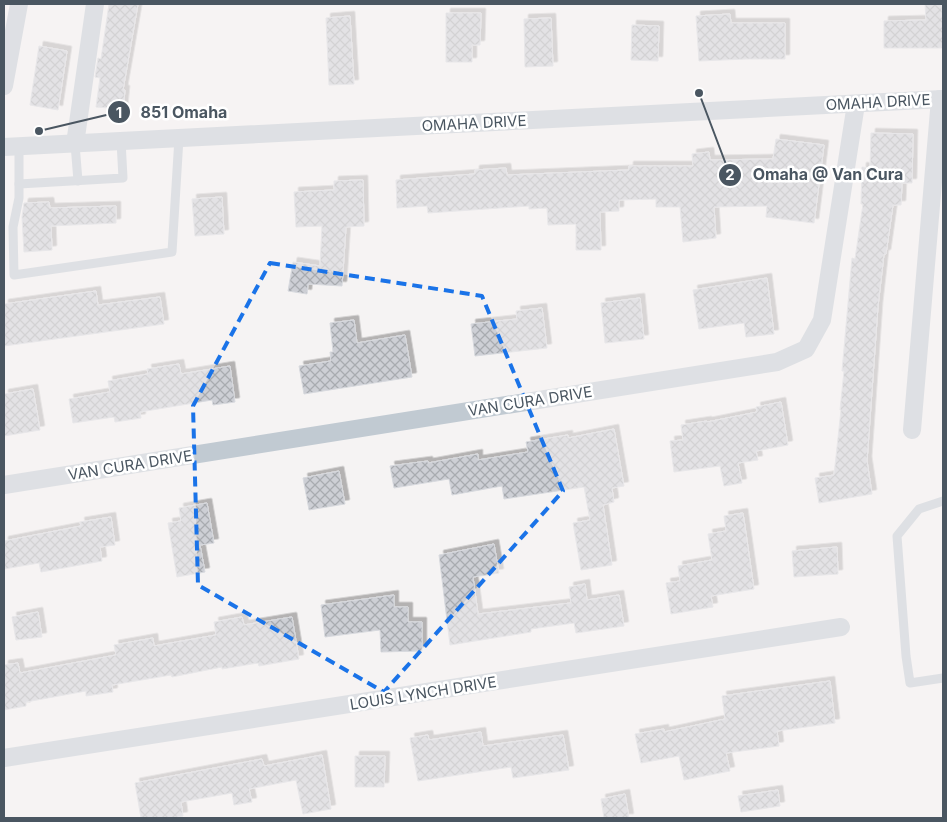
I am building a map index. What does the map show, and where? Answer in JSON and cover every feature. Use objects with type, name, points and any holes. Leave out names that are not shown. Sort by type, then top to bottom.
[{"type":"street","points":[[4,86],[20,4]]},
{"type":"street","points":[[75,144],[96,4]]},
{"type":"street","points":[[912,430],[941,99]]},
{"type":"street","name":"OMAHA DRIVE","points":[[11,146],[941,99]]},
{"type":"street","name":"VAN CURA DRIVE","points":[[4,485],[777,362],[806,349],[822,320],[856,104]]},
{"type":"street","name":"LOUIS LYNCH DRIVE","points":[[4,758],[841,627]]},
{"type":"lane","points":[[11,146],[19,184],[19,198],[13,226],[14,275],[172,252],[179,138]]},
{"type":"lane","points":[[19,184],[123,178],[121,141]]},
{"type":"lane","points":[[75,144],[78,181]]},
{"type":"lane","points":[[943,501],[919,509],[897,536],[906,656],[910,682],[943,678]]},
{"type":"highlighted area","points":[[270,263],[482,296],[563,491],[384,692],[198,585],[193,406]]},
{"type":"building","points":[[109,4],[138,4],[123,90],[125,90],[123,109],[96,107],[100,78],[95,77],[98,58],[101,59]]},
{"type":"building","points":[[925,4],[942,4],[943,48],[884,48],[884,21],[926,20]]},
{"type":"building","points":[[446,13],[481,13],[480,45],[472,45],[472,62],[446,62]]},
{"type":"building","points":[[730,14],[731,23],[785,23],[785,59],[699,61],[696,16]]},
{"type":"building","points":[[350,16],[354,84],[329,85],[326,18]]},
{"type":"building","points":[[551,18],[553,66],[525,67],[524,19]]},
{"type":"building","points":[[632,25],[659,26],[658,61],[631,60]]},
{"type":"building","points":[[39,46],[67,51],[58,110],[30,105]]},
{"type":"building","points":[[871,133],[913,134],[912,183],[902,183],[901,205],[893,205],[886,254],[884,254],[878,306],[867,461],[872,494],[819,503],[815,478],[834,475],[841,410],[844,371],[842,371],[852,258],[855,259],[863,204],[861,204],[862,167],[870,168]]},
{"type":"building","points":[[776,139],[824,145],[814,223],[766,217],[767,206],[714,207],[716,238],[683,242],[680,207],[656,207],[656,199],[619,200],[619,211],[600,212],[601,250],[576,250],[576,224],[548,225],[547,208],[529,209],[529,206],[428,213],[427,206],[397,208],[396,180],[475,174],[475,170],[506,168],[507,175],[629,170],[629,166],[693,166],[692,154],[709,152],[710,160],[773,159]]},
{"type":"building","points":[[363,180],[364,226],[346,227],[342,286],[308,284],[307,294],[288,291],[293,262],[320,266],[322,226],[296,227],[294,192],[334,190],[334,181]]},
{"type":"building","points":[[222,197],[224,234],[195,236],[192,199]]},
{"type":"building","points":[[49,202],[50,208],[116,206],[116,223],[51,226],[52,250],[24,252],[22,217],[24,203]]},
{"type":"building","points":[[767,278],[774,334],[746,337],[744,323],[699,329],[693,290]]},
{"type":"building","points":[[96,291],[98,305],[160,297],[164,324],[4,346],[4,304]]},
{"type":"building","points":[[640,298],[644,339],[605,343],[601,303]]},
{"type":"building","points":[[542,308],[547,348],[475,356],[471,324],[517,319],[516,311]]},
{"type":"building","points":[[354,320],[357,343],[405,335],[412,377],[304,394],[299,366],[331,361],[330,352],[333,352],[330,323]]},
{"type":"building","points":[[179,364],[181,374],[230,366],[235,402],[213,405],[212,400],[140,412],[141,418],[115,422],[114,417],[73,423],[69,399],[110,392],[108,381],[148,374],[147,369]]},
{"type":"building","points":[[33,389],[40,430],[4,436],[4,394]]},
{"type":"building","points":[[781,402],[788,445],[756,451],[758,460],[738,463],[742,483],[724,486],[720,466],[674,472],[670,441],[683,440],[681,425],[757,412],[756,407]]},
{"type":"building","points":[[614,429],[624,486],[612,488],[614,502],[603,505],[612,565],[581,570],[573,523],[590,520],[584,487],[504,499],[502,486],[452,495],[449,479],[394,488],[390,466],[428,461],[428,463],[478,454],[478,460],[528,452],[526,442],[568,435],[568,438]]},
{"type":"building","points":[[339,471],[345,504],[309,510],[303,478]]},
{"type":"building","points":[[207,503],[214,543],[200,545],[205,572],[177,577],[168,523],[181,521],[179,508]]},
{"type":"building","points":[[743,513],[754,589],[711,596],[713,607],[671,614],[666,583],[680,581],[678,566],[712,560],[708,534],[726,531],[724,516]]},
{"type":"building","points":[[111,517],[115,545],[100,547],[102,561],[41,572],[39,563],[4,569],[4,541],[81,526],[80,522]]},
{"type":"building","points":[[494,544],[499,573],[473,577],[478,614],[571,603],[569,587],[585,584],[587,600],[619,595],[624,626],[576,633],[574,623],[531,629],[531,632],[450,645],[439,555]]},
{"type":"building","points":[[837,547],[838,574],[794,577],[792,551]]},
{"type":"building","points":[[394,595],[394,607],[408,607],[408,622],[422,622],[422,651],[381,652],[380,630],[325,637],[321,605]]},
{"type":"building","points":[[38,612],[42,637],[16,640],[12,617]]},
{"type":"building","points":[[242,617],[244,625],[292,617],[299,659],[259,666],[258,663],[222,669],[222,667],[172,677],[171,675],[112,685],[113,692],[86,696],[86,691],[26,702],[26,706],[4,710],[4,665],[18,663],[20,673],[116,655],[114,645],[153,638],[154,646],[216,635],[214,622]]},
{"type":"building","points":[[830,681],[835,723],[777,731],[779,746],[726,753],[730,771],[684,780],[679,756],[641,763],[635,734],[664,729],[664,732],[725,719],[722,696]]},
{"type":"building","points":[[481,732],[483,746],[563,735],[569,770],[513,778],[511,767],[418,781],[410,738],[428,735],[429,740]]},
{"type":"building","points":[[322,755],[331,809],[303,814],[296,780],[249,789],[252,802],[234,805],[232,793],[181,802],[183,816],[141,818],[135,783],[262,759],[264,766]]},
{"type":"building","points":[[355,756],[385,756],[384,787],[355,787]]},
{"type":"building","points":[[778,790],[780,806],[741,812],[738,796]]},
{"type":"building","points":[[625,794],[629,818],[604,818],[601,799]]},
{"type":"place","name":"Omaha @ Van Cura","points":[[699,93]]},
{"type":"place","name":"851 Omaha","points":[[39,131]]}]
